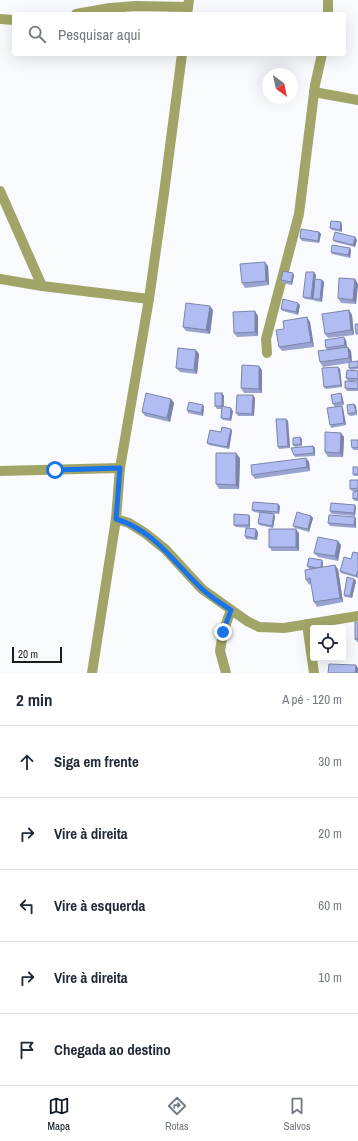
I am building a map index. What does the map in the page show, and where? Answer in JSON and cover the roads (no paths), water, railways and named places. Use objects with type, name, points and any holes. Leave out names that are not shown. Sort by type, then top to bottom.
[{"type":"street","points":[[328,0],[328,12]]},
{"type":"street","points":[[87,12],[136,6],[188,7]]},
{"type":"street","points":[[0,19],[12,20]]},
{"type":"street","points":[[92,673],[116,519],[120,468],[149,300],[182,56]]},
{"type":"street","points":[[267,353],[266,339],[300,214],[314,92],[322,56]]},
{"type":"street","points":[[314,92],[358,100]]},
{"type":"street","points":[[0,191],[42,286]]},
{"type":"street","points":[[0,279],[149,300]]},
{"type":"street","points":[[0,471],[120,468]]},
{"type":"street","points":[[116,519],[129,523],[145,533],[165,549],[202,589],[246,621],[259,627],[284,628],[358,616]]},
{"type":"street","points":[[226,673],[220,651],[223,632],[231,610]]},
{"type":"street","points":[[307,624],[314,673]]}]
